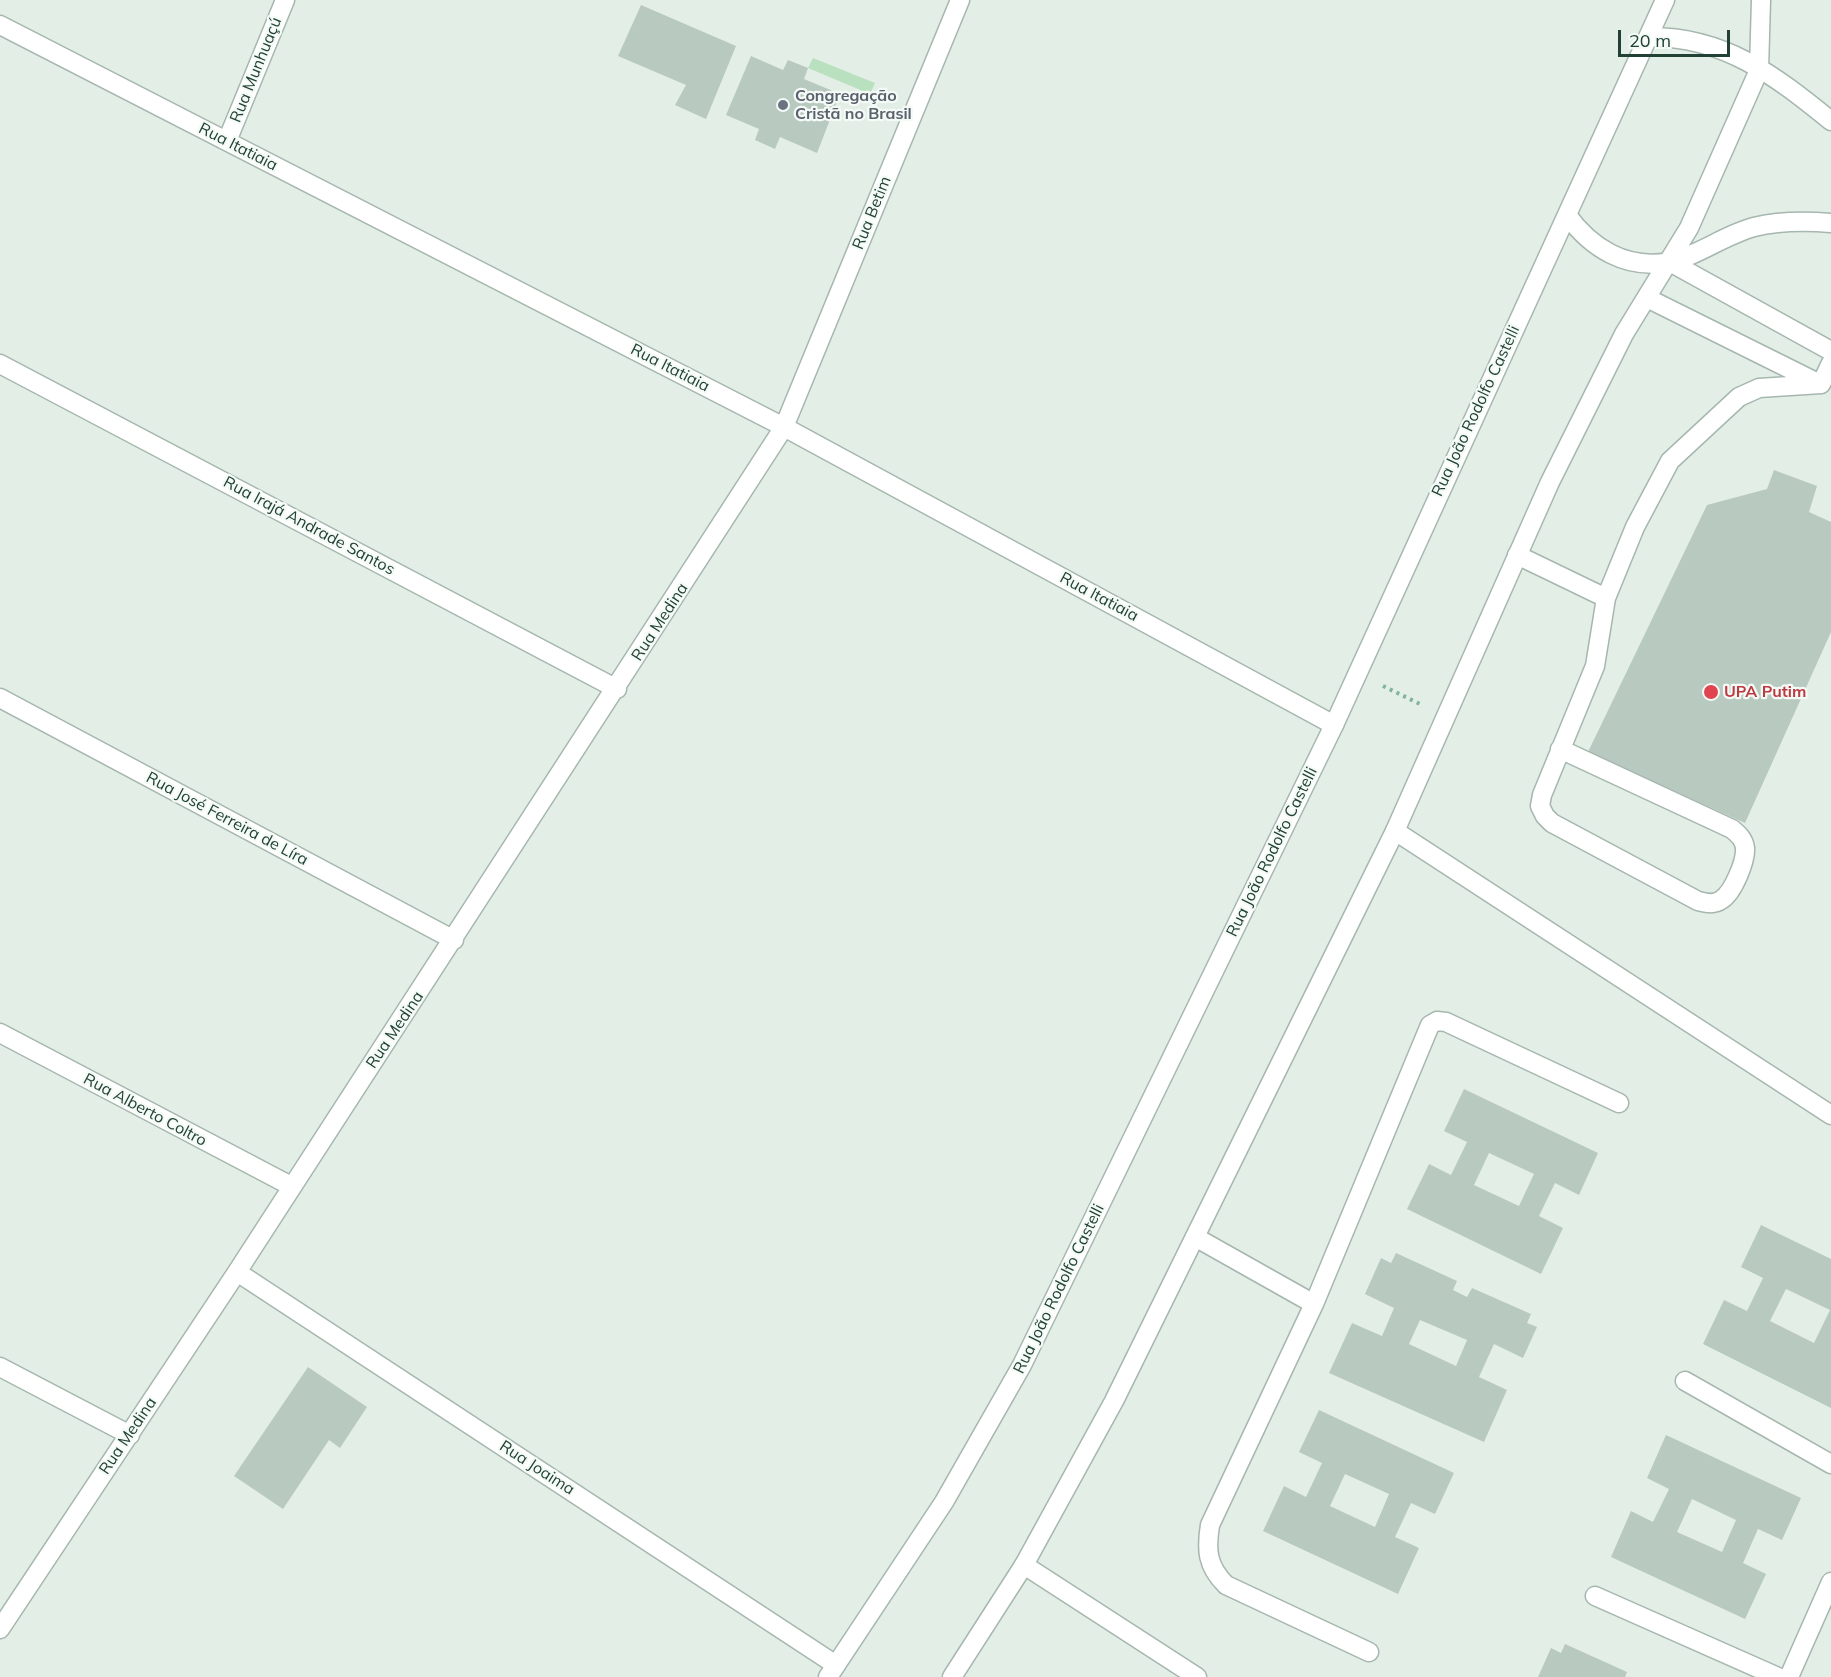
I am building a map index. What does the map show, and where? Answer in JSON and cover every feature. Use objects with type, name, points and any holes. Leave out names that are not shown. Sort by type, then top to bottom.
[{"type":"street","name":"Rua Munhuaçú","points":[[227,141],[285,0]]},
{"type":"street","name":"Rua Betim","points":[[784,427],[960,0]]},
{"type":"street","name":"Rua João Rodolfo Castelli","points":[[832,1671],[944,1502],[1022,1365],[1334,725],[1355,672],[1665,0]]},
{"type":"street","points":[[952,1677],[1024,1565],[1114,1401],[1395,831],[1550,482],[1624,334],[1689,228],[1759,70],[1761,0]]},
{"type":"street","name":"Rua Itatiaia","points":[[0,25],[784,427],[1334,725]]},
{"type":"street","points":[[1648,37],[1694,40],[1715,46],[1790,88],[1831,121]]},
{"type":"street","points":[[1567,215],[1583,236],[1603,250],[1628,261],[1670,262],[1753,227],[1790,222],[1831,223]]},
{"type":"street","points":[[1670,262],[1831,351]]},
{"type":"street","points":[[1647,298],[1826,386]]},
{"type":"street","points":[[1826,386],[1831,363]]},
{"type":"street","name":"Rua Irajá Andrade Santos","points":[[0,364],[617,689]]},
{"type":"street","points":[[1560,749],[1732,829],[1741,836],[1745,847],[1743,858],[1729,891],[1722,900],[1710,904],[1698,901],[1552,823],[1540,806],[1560,749],[1595,666],[1606,598],[1635,527],[1670,461],[1739,397],[1759,388],[1826,386]]},
{"type":"street","name":"Rua Medina","points":[[0,1629],[454,940],[784,427]]},
{"type":"street","points":[[1517,555],[1606,598]]},
{"type":"street","name":"Rua José Ferreira de Líra","points":[[0,698],[454,940]]},
{"type":"street","points":[[1395,831],[1831,1115]]},
{"type":"street","points":[[1369,1652],[1226,1585],[1214,1574],[1206,1547],[1210,1525],[1314,1304],[1430,1025],[1437,1021],[1446,1022],[1619,1103]]},
{"type":"street","name":"Rua Alberto Coltro","points":[[0,1033],[291,1186]]},
{"type":"street","points":[[1195,1237],[1314,1304]]},
{"type":"street","name":"Rua Joaima","points":[[237,1272],[832,1671]]},
{"type":"street","points":[[0,1367],[129,1435]]},
{"type":"street","points":[[1684,1381],[1831,1464]]},
{"type":"street","points":[[1024,1565],[1197,1677]]},
{"type":"street","points":[[1789,1677],[1831,1582]]},
{"type":"street","points":[[1595,1596],[1778,1677]]},
{"type":"path","points":[[1355,672],[1445,716]]},
{"type":"green space","points":[[813,58],[875,83],[870,94],[808,68]]},
{"type":"building","points":[[641,5],[736,46],[706,119],[675,105],[686,85],[618,56]]},
{"type":"building","name":"Congregação Cristã no Brasil","points":[[751,56],[783,70],[788,60],[808,68],[804,79],[840,94],[817,153],[780,137],[775,149],[755,140],[759,129],[726,115]]},
{"type":"building","name":"UPA Putim","points":[[1774,470],[1817,486],[1809,512],[1831,522],[1831,632],[1745,823],[1588,752],[1707,505],[1767,489]]},
{"type":"building","points":[[1464,1089],[1598,1153],[1579,1195],[1555,1183],[1539,1216],[1563,1228],[1541,1274],[1407,1209],[1429,1164],[1451,1175],[1467,1142],[1444,1131]],"holes":[[[1489,1153],[1534,1174],[1519,1206],[1474,1185]]]},
{"type":"building","points":[[1761,1225],[1831,1259],[1831,1408],[1703,1344],[1724,1300],[1747,1311],[1763,1278],[1741,1267]],"holes":[[[1786,1289],[1830,1310],[1814,1343],[1770,1321]]]},
{"type":"building","points":[[1396,1253],[1457,1281],[1453,1290],[1467,1297],[1472,1288],[1531,1314],[1527,1323],[1537,1327],[1523,1358],[1494,1344],[1479,1377],[1507,1390],[1484,1442],[1329,1373],[1352,1323],[1382,1336],[1394,1308],[1365,1294],[1381,1258],[1391,1263]],"holes":[[[1420,1320],[1467,1340],[1456,1366],[1409,1344]]]},
{"type":"building","points":[[308,1367],[367,1407],[340,1448],[329,1440],[283,1509],[234,1476]]},
{"type":"building","points":[[1319,1410],[1454,1473],[1435,1514],[1411,1503],[1395,1537],[1419,1548],[1398,1594],[1263,1531],[1284,1486],[1306,1497],[1322,1463],[1299,1452]],"holes":[[[1345,1474],[1389,1494],[1375,1527],[1330,1506]]]},
{"type":"building","points":[[1666,1435],[1801,1498],[1782,1540],[1758,1529],[1743,1563],[1766,1574],[1745,1619],[1611,1557],[1631,1511],[1653,1522],[1669,1489],[1647,1478]],"holes":[[[1692,1499],[1736,1520],[1722,1552],[1677,1532]]]},
{"type":"building","points":[[1565,1644],[1627,1672],[1625,1677],[1538,1677],[1551,1648],[1561,1653]]},
{"type":"place","name":"Congregação Cristã no Brasil","points":[[783,105]]},
{"type":"place","name":"UPA Putim","points":[[1711,692]]}]
